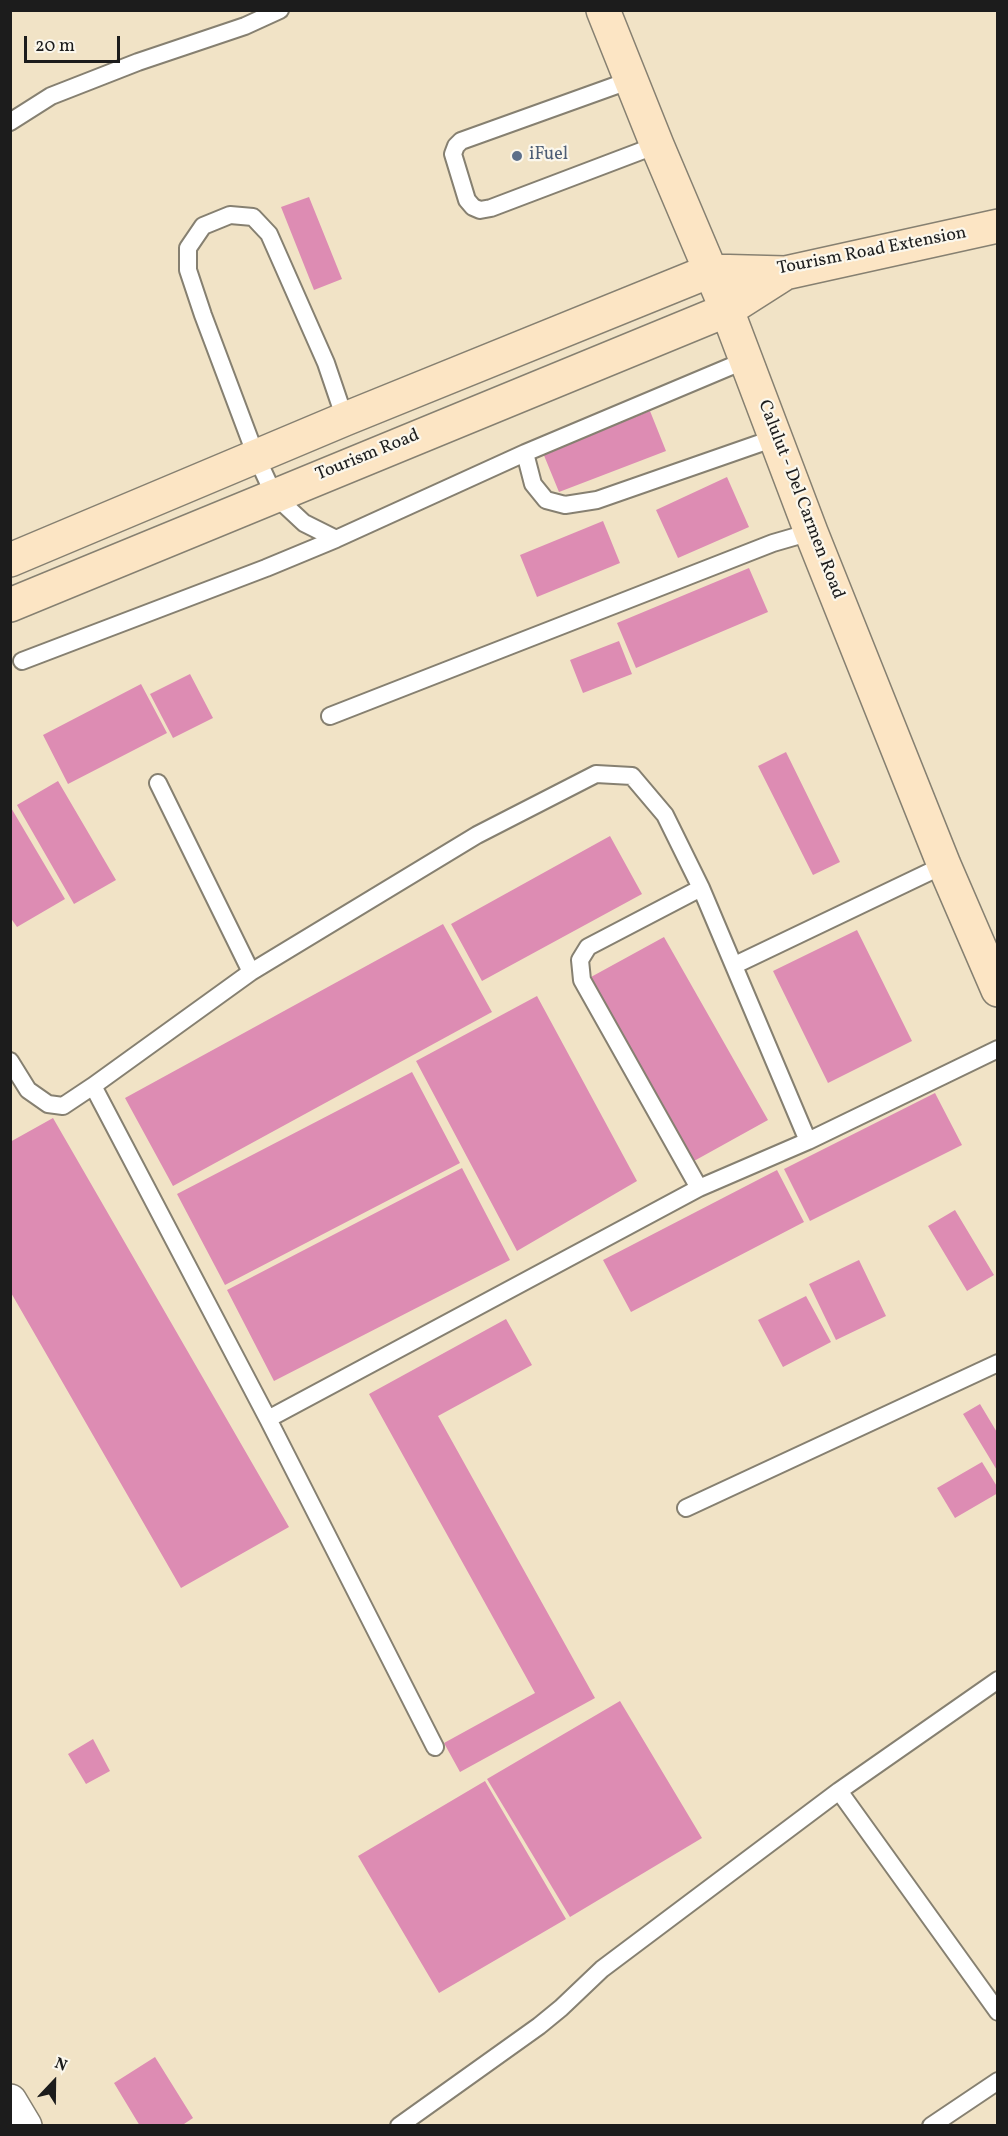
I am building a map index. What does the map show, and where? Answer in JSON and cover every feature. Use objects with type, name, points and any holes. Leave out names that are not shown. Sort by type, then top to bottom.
[{"type":"main road","name":"Calulut - Del Carmen Road","points":[[603,10],[727,310],[811,532],[945,865],[998,990]]},
{"type":"main road","name":"Tourism Road Extension","points":[[710,271],[785,273],[998,226]]},
{"type":"main road","points":[[10,560],[345,419],[710,271]]},
{"type":"main road","name":"Tourism Road","points":[[10,604],[727,310],[785,273]]},
{"type":"street","points":[[10,2101],[25,2126]]},
{"type":"lane","points":[[10,122],[51,96],[138,62],[244,26],[280,10]]},
{"type":"lane","points":[[631,80],[461,141],[453,154],[467,200],[473,207],[480,210],[491,207],[657,145]]},
{"type":"lane","points":[[336,539],[304,523],[274,495],[256,456],[188,270],[188,248],[203,226],[230,215],[253,218],[268,234],[326,363],[345,419]]},
{"type":"lane","points":[[22,661],[336,539],[525,453],[746,360]]},
{"type":"lane","points":[[525,453],[533,484],[546,500],[565,505],[597,500],[775,438]]},
{"type":"lane","points":[[330,716],[773,543],[811,532]]},
{"type":"lane","points":[[10,1061],[28,1090],[48,1104],[63,1106],[250,972],[477,835],[596,774],[632,776],[665,815],[702,888],[808,1141]]},
{"type":"lane","points":[[158,783],[250,972]]},
{"type":"lane","points":[[735,965],[945,865]]},
{"type":"lane","points":[[699,1188],[582,980],[580,960],[588,947],[702,888]]},
{"type":"lane","points":[[267,1419],[699,1188],[808,1141],[998,1049]]},
{"type":"lane","points":[[93,1086],[435,1747]]},
{"type":"lane","points":[[686,1508],[998,1363]]},
{"type":"lane","points":[[399,2126],[539,2026],[602,1968],[839,1791],[998,1680]]},
{"type":"lane","points":[[839,1791],[998,2012]]},
{"type":"lane","points":[[931,2126],[998,2081]]},
{"type":"building","points":[[309,197],[342,279],[314,290],[281,207]]},
{"type":"building","points":[[650,411],[666,451],[559,492],[543,453]]},
{"type":"building","points":[[727,477],[749,527],[678,558],[656,510]]},
{"type":"building","points":[[603,521],[620,563],[537,597],[520,555]]},
{"type":"building","points":[[749,568],[768,612],[636,668],[617,623]]},
{"type":"building","points":[[619,641],[632,674],[583,693],[570,660]]},
{"type":"building","points":[[190,674],[213,718],[173,738],[150,694]]},
{"type":"building","points":[[141,684],[167,733],[68,784],[43,735]]},
{"type":"building","points":[[786,752],[840,862],[813,875],[758,766]]},
{"type":"building","points":[[58,781],[116,880],[74,904],[17,805]]},
{"type":"building","points":[[10,806],[65,899],[17,927],[10,917]]},
{"type":"building","points":[[610,836],[642,894],[482,981],[451,924]]},
{"type":"building","points":[[443,924],[492,1012],[173,1186],[125,1098]]},
{"type":"building","points":[[857,930],[912,1041],[828,1083],[773,971]]},
{"type":"building","points":[[664,937],[768,1120],[694,1161],[591,977]]},
{"type":"building","points":[[537,996],[637,1181],[517,1251],[416,1061]]},
{"type":"building","points":[[412,1072],[460,1163],[225,1285],[177,1194]]},
{"type":"building","points":[[935,1093],[962,1145],[810,1221],[784,1169]]},
{"type":"building","points":[[53,1118],[289,1527],[181,1588],[10,1291],[10,1142]]},
{"type":"building","points":[[462,1168],[510,1260],[274,1381],[227,1290]]},
{"type":"building","points":[[777,1170],[804,1222],[631,1312],[603,1260]]},
{"type":"building","points":[[955,1210],[994,1275],[967,1291],[928,1226]]},
{"type":"building","points":[[859,1260],[886,1316],[836,1340],[809,1284]]},
{"type":"building","points":[[806,1296],[831,1342],[783,1367],[758,1320]]},
{"type":"building","points":[[506,1319],[532,1365],[438,1416],[595,1698],[460,1772],[444,1743],[535,1693],[369,1394]]},
{"type":"building","points":[[980,1404],[998,1434],[998,1472],[963,1414]]},
{"type":"building","points":[[982,1462],[998,1488],[998,1493],[955,1518],[937,1488]]},
{"type":"building","points":[[620,1701],[702,1838],[570,1917],[487,1779]]},
{"type":"building","points":[[93,1739],[110,1771],[86,1784],[68,1754]]},
{"type":"building","points":[[485,1781],[566,1919],[439,1993],[358,1856]]},
{"type":"building","points":[[155,2057],[193,2118],[181,2126],[140,2126],[114,2083]]},
{"type":"place","name":"iFuel","points":[[517,156]]}]
